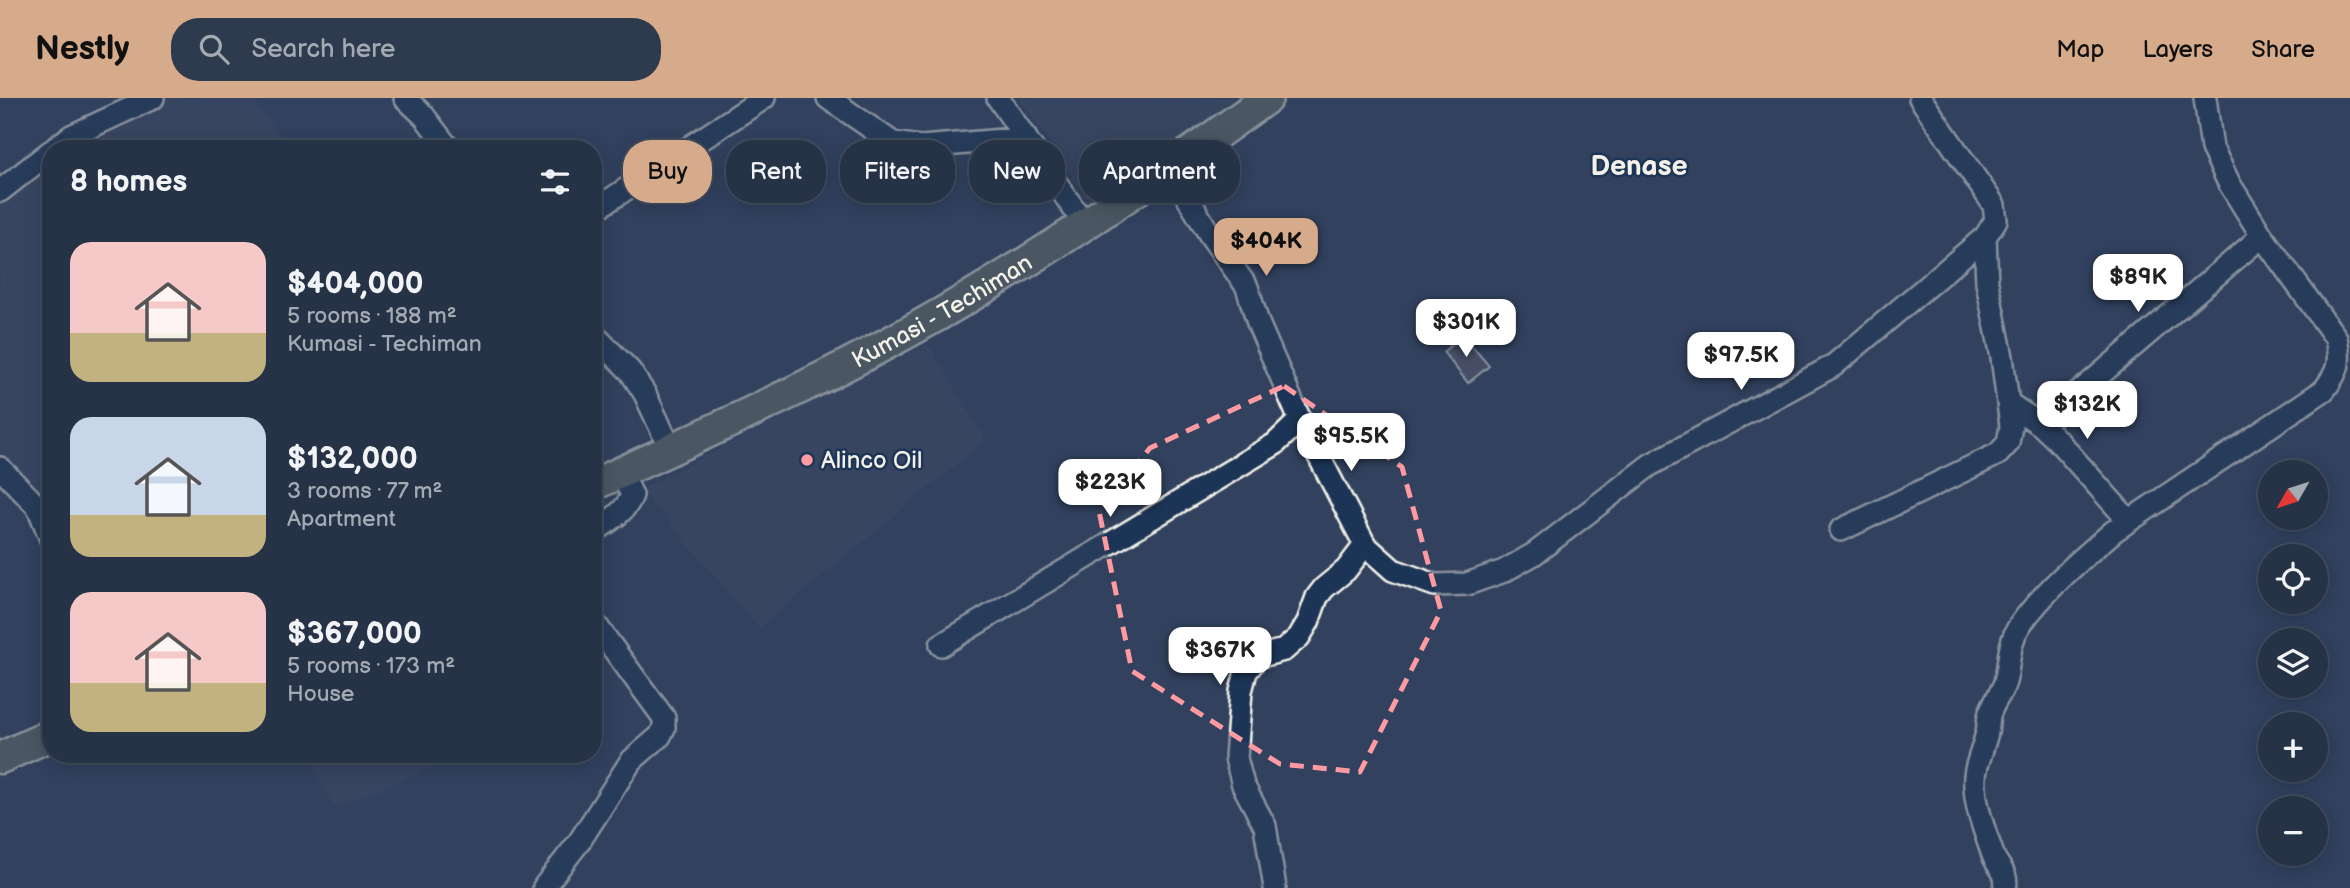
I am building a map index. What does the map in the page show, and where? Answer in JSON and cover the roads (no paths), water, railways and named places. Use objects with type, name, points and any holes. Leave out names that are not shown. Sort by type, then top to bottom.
[{"type":"highway","name":"Kumasi - Techiman","points":[[1209,140],[1267,98]]},
{"type":"highway","name":"Kumasi - Techiman","points":[[602,481],[787,395],[905,334],[998,280],[1118,203]]},
{"type":"highway","points":[[0,758],[42,738]]},
{"type":"street","points":[[66,140],[153,98]]},
{"type":"street","points":[[405,98],[424,116],[442,140]]},
{"type":"street","points":[[602,205],[764,98]]},
{"type":"street","points":[[828,98],[893,143],[921,147],[1026,138]]},
{"type":"street","points":[[998,98],[1085,225]]},
{"type":"street","points":[[1191,203],[1247,288],[1258,323],[1300,420],[1365,545],[1393,570],[1435,585],[1467,584],[1504,571],[1543,547],[1650,465],[1833,366],[1984,237],[1996,220],[1994,205],[1920,98]]},
{"type":"street","points":[[2005,888],[2007,882],[2003,869],[1994,858],[1978,807],[1973,780],[1987,736],[1990,712],[2005,682],[2008,655],[2018,628],[2086,555],[2129,521],[2324,390],[2336,375],[2340,357],[2336,338],[2262,236],[2229,183],[2212,148],[2205,98]]},
{"type":"street","points":[[0,191],[42,158]]},
{"type":"street","points":[[2042,425],[2262,236]]},
{"type":"street","points":[[1841,530],[1998,454],[2008,443],[2011,426],[1987,283],[1984,237]]},
{"type":"street","points":[[602,343],[630,371],[645,394],[671,450]]},
{"type":"street","points":[[2008,403],[2042,425],[2058,440],[2129,521]]},
{"type":"street","points":[[941,645],[1275,444],[1300,420]]},
{"type":"street","points":[[0,468],[37,507],[42,518]]},
{"type":"street","points":[[602,526],[628,504],[632,495],[621,472]]},
{"type":"street","points":[[1275,888],[1265,826],[1243,785],[1236,758],[1241,691],[1246,672],[1257,657],[1284,650],[1299,637],[1324,587],[1346,570],[1365,545]]},
{"type":"street","points":[[545,888],[579,842],[631,761],[660,736],[664,728],[664,718],[602,633]]},
{"type":"place","name":"Alinco Oil","points":[[807,460]]},
{"type":"district","name":"Denase","points":[[1639,165]]}]
